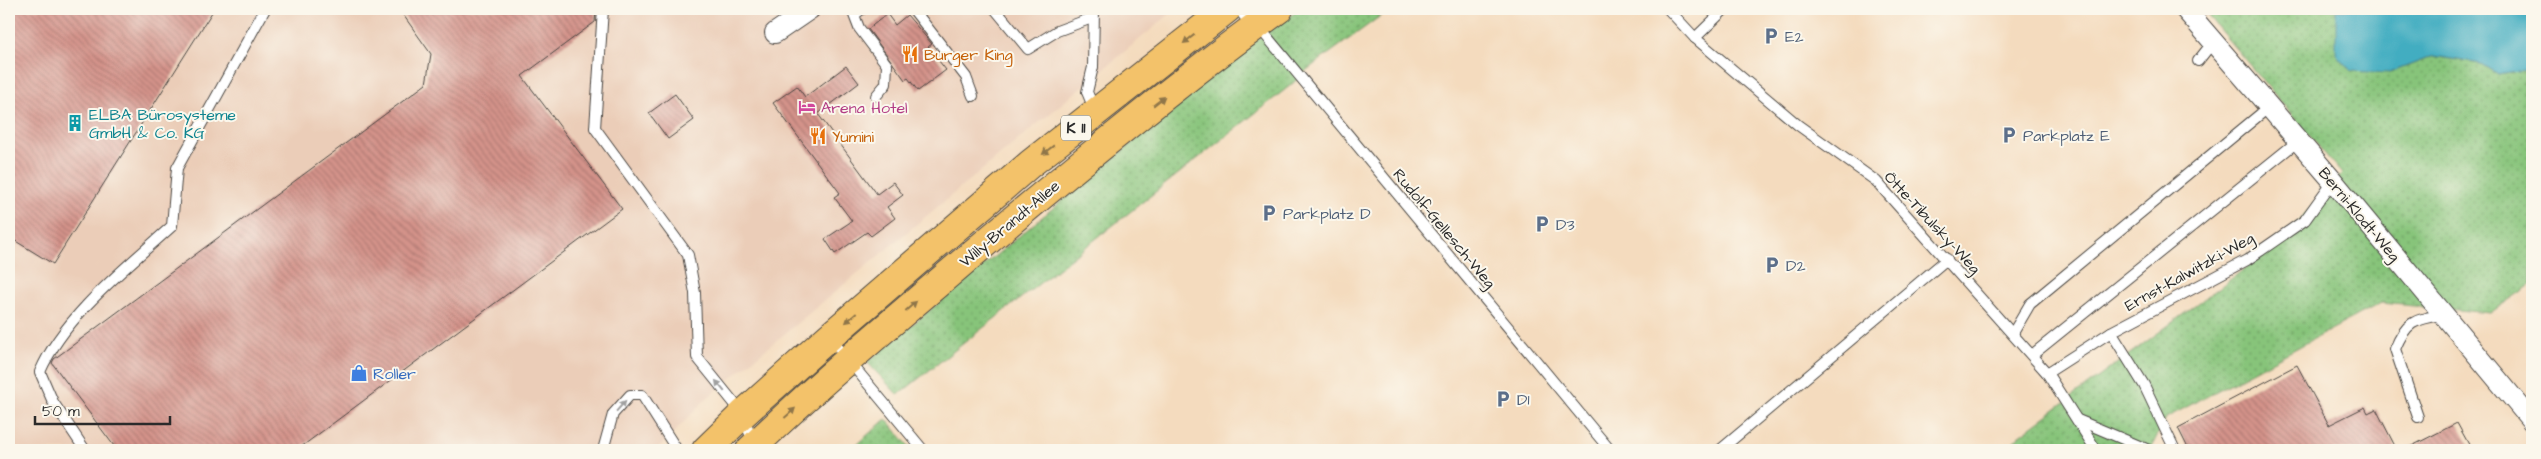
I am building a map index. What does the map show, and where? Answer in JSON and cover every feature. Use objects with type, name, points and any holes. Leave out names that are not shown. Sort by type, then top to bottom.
[{"type":"main road","name":"Willy-Brandt-Allee","points":[[706,450],[829,337],[1030,164],[1228,9]]},
{"type":"main road","name":"Willy-Brandt-Allee","points":[[753,449],[848,360],[1009,222],[1121,131],[1251,17],[1280,9]]},
{"type":"street","points":[[775,33],[810,9]]},
{"type":"street","name":"Berni-Klodt-Weg","points":[[2185,9],[2334,181],[2532,421]]},
{"type":"lane","points":[[84,450],[53,402],[40,372],[47,355],[93,298],[172,226],[177,168],[265,9]]},
{"type":"lane","points":[[603,9],[595,128],[688,255],[695,293],[697,358],[743,414],[753,449]]},
{"type":"lane","points":[[862,9],[854,15],[859,28],[887,65],[886,84],[876,96]]},
{"type":"lane","points":[[913,9],[966,77],[973,96]]},
{"type":"lane","points":[[995,9],[1028,49],[1057,31],[1093,13],[1093,67],[1087,92],[1095,112]]},
{"type":"lane","name":"Ötte-Tibulsky-Weg","points":[[1668,9],[1695,38],[1798,125],[1876,181],[2047,373],[2096,450]]},
{"type":"lane","points":[[1695,38],[1726,9]]},
{"type":"lane","name":"Rudolf-Gellesch-Weg","points":[[1251,17],[1610,450]]},
{"type":"lane","points":[[2198,61],[2212,42]]},
{"type":"lane","points":[[2013,333],[2030,304],[2269,107]]},
{"type":"lane","points":[[2032,355],[2298,141]]},
{"type":"lane","name":"Ernst-Kalwitzki-Weg","points":[[2047,373],[2111,332],[2247,260],[2305,220],[2334,181]]},
{"type":"lane","points":[[1720,450],[1947,259]]},
{"type":"lane","points":[[2418,417],[2394,349],[2402,331],[2420,318],[2443,315]]},
{"type":"lane","points":[[2111,332],[2144,385],[2175,450]]},
{"type":"lane","points":[[829,337],[923,450]]},
{"type":"lane","points":[[604,450],[613,414],[630,395],[642,395],[676,450]]},
{"type":"lane","points":[[2078,420],[2149,450]]},
{"type":"shaded area","points":[[9,9],[1176,9],[707,398],[657,450],[9,450]]},
{"type":"green space","points":[[1300,9],[1390,9],[1308,69],[1291,85],[898,395],[867,362],[1255,41]]},
{"type":"green space","points":[[2202,9],[2336,9],[2337,31],[2389,73],[2434,56],[2481,64],[2497,74],[2532,69],[2532,284],[2490,313],[2381,303],[2166,418],[2150,450],[2005,450],[2019,436],[2274,247],[2342,174]]},
{"type":"green space","points":[[886,419],[912,450],[850,450]]},
{"type":"water","points":[[2336,9],[2532,9],[2532,69],[2497,74],[2481,64],[2434,56],[2389,73],[2351,71],[2336,54]]},
{"type":"building","name":"ELBA Bürosysteme GmbH & Co. KG","points":[[9,9],[214,9],[53,264],[9,237]]},
{"type":"building","points":[[399,9],[596,9],[595,22],[522,76],[622,209],[297,450],[117,450],[52,363],[54,359],[426,84],[431,54]]},
{"type":"building","name":"Burger King","points":[[887,14],[895,25],[907,15],[932,44],[928,47],[946,70],[918,91],[908,78],[905,80],[868,29]]},
{"type":"building","points":[[846,66],[859,83],[818,114],[877,194],[893,182],[903,195],[887,207],[895,218],[871,236],[867,232],[835,254],[825,239],[852,221],[834,197],[840,193],[773,103],[797,86],[805,97]]},
{"type":"building","points":[[675,94],[694,120],[668,139],[649,113]]},
{"type":"building","points":[[2297,365],[2329,425],[2365,407],[2368,413],[2376,409],[2397,450],[2189,450],[2178,428]]},
{"type":"building","points":[[2457,423],[2472,450],[2404,450]]},
{"type":"place","name":"E2","points":[[1771,36]]},
{"type":"place","name":"Burger King","points":[[910,54]]},
{"type":"place","name":"Arena Hotel","points":[[807,107]]},
{"type":"place","name":"ELBA Bürosysteme GmbH & Co. KG","points":[[75,123]]},
{"type":"place","name":"Parkplatz E","points":[[2009,135]]},
{"type":"place","name":"Yumini","points":[[818,136]]},
{"type":"place","name":"Parkplatz D","points":[[1269,213]]},
{"type":"place","name":"D3","points":[[1542,224]]},
{"type":"place","name":"D2","points":[[1772,265]]},
{"type":"place","name":"Roller","points":[[359,373]]},
{"type":"place","name":"D1","points":[[1503,399]]}]
